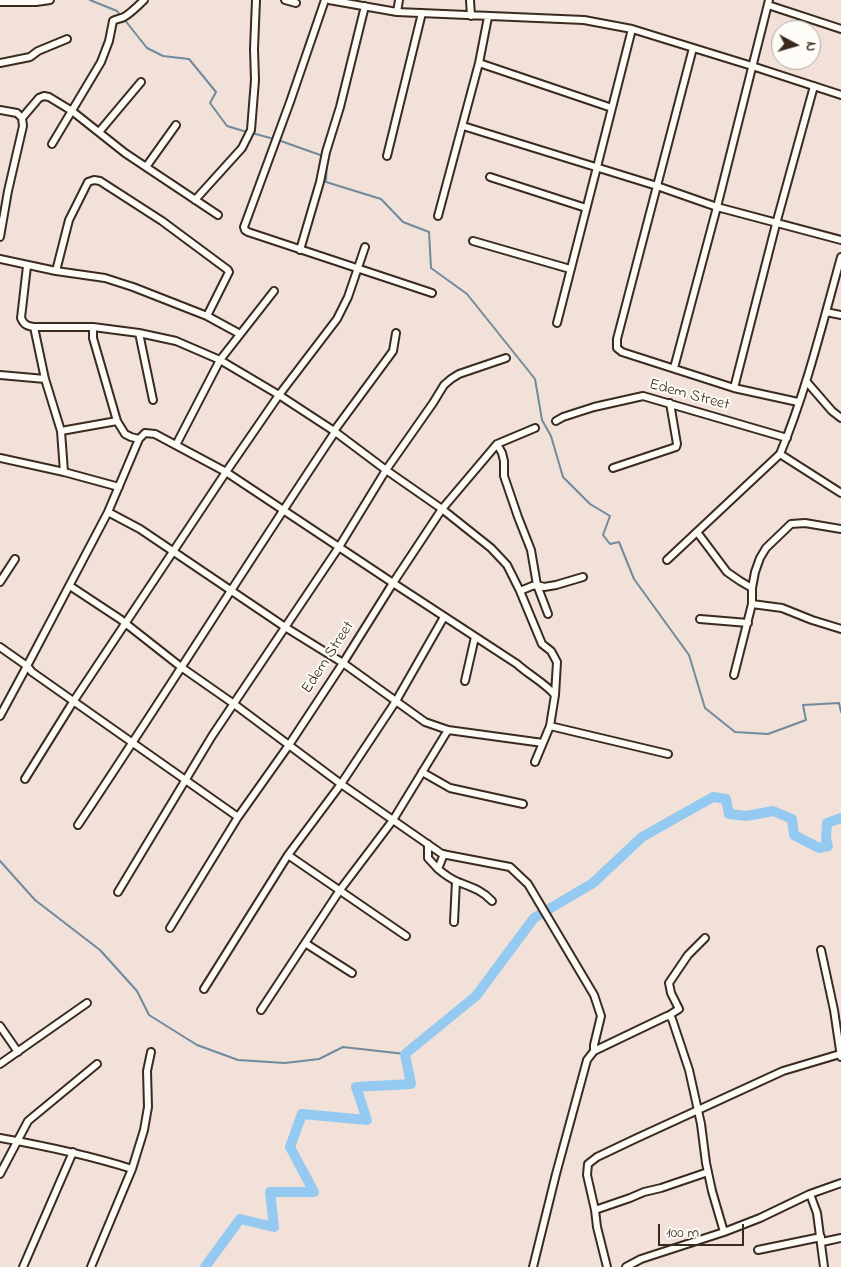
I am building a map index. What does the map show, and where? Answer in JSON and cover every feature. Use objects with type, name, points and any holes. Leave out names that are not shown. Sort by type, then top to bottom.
[{"type":"street","points":[[0,2],[50,0]]},
{"type":"street","points":[[52,144],[101,62],[109,41],[113,22],[125,17],[144,0]]},
{"type":"street","points":[[195,200],[242,148],[251,130],[255,80],[256,0]]},
{"type":"street","points":[[285,0],[296,3]]},
{"type":"street","points":[[325,0],[244,227],[248,232],[432,293]]},
{"type":"street","points":[[329,0],[397,12],[584,20],[632,29],[841,95]]},
{"type":"street","points":[[397,12],[398,0]]},
{"type":"street","points":[[470,0],[471,16]]},
{"type":"street","points":[[674,368],[768,3],[841,29]]},
{"type":"street","points":[[300,250],[340,107],[365,6]]},
{"type":"street","points":[[387,156],[422,13]]},
{"type":"street","points":[[438,216],[479,64],[488,17]]},
{"type":"street","points":[[557,322],[632,29]]},
{"type":"street","points":[[0,63],[30,57],[38,51],[67,39]]},
{"type":"street","points":[[693,48],[616,345],[618,350],[622,352],[734,388],[798,402]]},
{"type":"street","points":[[479,64],[612,108]]},
{"type":"street","points":[[99,132],[141,82]]},
{"type":"street","points":[[734,388],[814,86]]},
{"type":"street","points":[[22,118],[39,98],[49,97],[72,111],[125,154],[218,215]]},
{"type":"street","points":[[0,110],[17,113],[22,118],[23,126],[0,237]]},
{"type":"street","points":[[146,167],[176,125]]},
{"type":"street","points":[[463,126],[598,167],[717,207],[841,240]]},
{"type":"street","points":[[490,177],[586,208]]},
{"type":"street","points":[[56,271],[69,220],[88,182],[100,181],[162,221],[228,270],[229,272],[207,316]]},
{"type":"street","points":[[473,241],[570,269]]},
{"type":"street","points":[[25,779],[73,702],[226,472],[279,395],[337,318],[348,297],[365,247]]},
{"type":"street","points":[[667,560],[780,454],[806,381],[841,257]]},
{"type":"street","points":[[0,259],[27,266],[105,278],[207,316],[240,334]]},
{"type":"street","points":[[27,266],[21,318],[26,326],[93,327],[139,333],[176,341],[220,360],[334,431],[442,509],[491,548],[507,565],[542,644],[551,651],[557,662],[555,695],[550,726],[536,762]]},
{"type":"street","points":[[176,445],[220,360],[274,291]]},
{"type":"street","points":[[826,312],[841,315]]},
{"type":"street","points":[[34,327],[45,379],[61,431],[64,472]]},
{"type":"street","points":[[93,327],[93,338],[117,421],[125,434],[139,439]]},
{"type":"street","points":[[139,333],[153,400]]},
{"type":"street","points":[[78,825],[133,744],[334,431],[393,351],[396,333]]},
{"type":"street","points":[[118,892],[212,736],[339,547],[386,470],[434,403],[444,385],[460,374],[506,358]]},
{"type":"street","points":[[0,375],[45,379]]},
{"type":"street","points":[[806,381],[832,411],[841,418]]},
{"type":"street","name":"Edem Street","points":[[556,421],[594,407],[643,396],[787,438]]},
{"type":"street","points":[[613,468],[676,447],[670,403]]},
{"type":"street","points":[[61,431],[117,421]]},
{"type":"street","name":"Edem Street","points":[[170,928],[238,818],[343,664],[442,509],[498,444],[535,428]]},
{"type":"street","points":[[0,716],[108,512],[139,439],[149,432],[226,472],[517,664],[549,688],[555,695]]},
{"type":"street","points":[[498,444],[504,461],[504,476],[531,550],[537,585],[548,614]]},
{"type":"street","points":[[780,454],[841,493]]},
{"type":"street","points":[[0,458],[120,487]]},
{"type":"street","points":[[108,512],[140,529],[343,664],[425,722],[448,730],[543,743]]},
{"type":"street","points":[[734,675],[752,604],[755,572],[766,548],[791,524],[805,523],[841,529]]},
{"type":"street","points":[[697,532],[727,572],[752,588]]},
{"type":"street","points":[[0,582],[15,559]]},
{"type":"street","points":[[520,591],[532,586],[556,585],[584,577]]},
{"type":"street","points":[[70,586],[126,624],[181,667],[341,784],[428,844],[444,854],[510,867],[528,884],[594,995],[601,1016],[594,1051]]},
{"type":"street","points":[[752,604],[782,608],[841,629]]},
{"type":"street","points":[[204,990],[288,856],[341,784],[396,701],[444,617]]},
{"type":"street","points":[[700,619],[748,623]]},
{"type":"street","points":[[465,681],[475,637]]},
{"type":"street","points":[[0,647],[73,702],[238,818]]},
{"type":"street","points":[[550,726],[668,754]]},
{"type":"street","points":[[261,1010],[340,890],[393,820],[448,730]]},
{"type":"street","points":[[422,772],[450,788],[523,804]]},
{"type":"street","points":[[428,844],[428,858],[438,869],[456,881],[486,894],[492,901]]},
{"type":"street","points":[[438,869],[444,854]]},
{"type":"street","points":[[288,856],[406,936]]},
{"type":"street","points":[[454,922],[456,881]]},
{"type":"street","points":[[533,1267],[587,1060],[594,1051],[679,1009],[671,993],[669,983],[688,955],[705,938]]},
{"type":"street","points":[[305,943],[352,973]]},
{"type":"street","points":[[607,1267],[587,1175],[588,1164],[597,1157],[783,1071],[841,1056],[834,1010],[821,950]]},
{"type":"street","points":[[0,1064],[87,1003]]},
{"type":"street","points":[[668,1016],[672,1019],[689,1070],[712,1191],[724,1232]]},
{"type":"street","points":[[0,1026],[18,1052]]},
{"type":"street","points":[[91,1267],[132,1169],[144,1130],[148,1107],[147,1071],[151,1052]]},
{"type":"street","points":[[0,1174],[28,1121],[97,1064]]},
{"type":"street","points":[[0,1138],[73,1152],[132,1169]]},
{"type":"street","points":[[23,1267],[73,1152]]},
{"type":"street","points":[[595,1210],[708,1172]]},
{"type":"street","points":[[626,1267],[641,1259],[724,1232],[760,1218],[810,1194],[841,1183]]},
{"type":"street","points":[[810,1194],[817,1213],[824,1267]]},
{"type":"street","points":[[758,1250],[821,1239],[841,1238]]},
{"type":"waterway","points":[[90,0],[117,11],[121,16]]},
{"type":"waterway","points":[[124,19],[147,48],[163,56],[189,59],[216,92],[210,103],[227,126],[247,132]]},
{"type":"waterway","points":[[252,133],[274,139]]},
{"type":"waterway","points":[[278,140],[323,156]]},
{"type":"waterway","points":[[327,158],[326,182],[381,199],[403,222],[429,232],[431,268],[467,294],[535,379],[542,420],[551,436],[563,477],[590,504],[610,516],[603,535],[610,544],[619,542],[634,579],[689,655],[705,708],[735,732],[768,734],[806,720],[803,705],[839,703],[841,712]]},
{"type":"waterway","points":[[205,1267],[240,1219],[274,1227],[270,1192],[314,1192],[290,1147],[302,1114],[367,1120],[356,1087],[411,1084],[405,1054],[476,996],[534,918],[593,883],[642,837],[713,797],[726,799],[729,814],[747,816],[773,811],[792,819],[794,835],[819,848],[828,846],[826,840],[827,823],[841,818]]},
{"type":"waterway","points":[[0,861],[35,900],[100,950],[137,991],[149,1015],[197,1045],[238,1060],[285,1063],[319,1059],[343,1047],[405,1054]]}]
